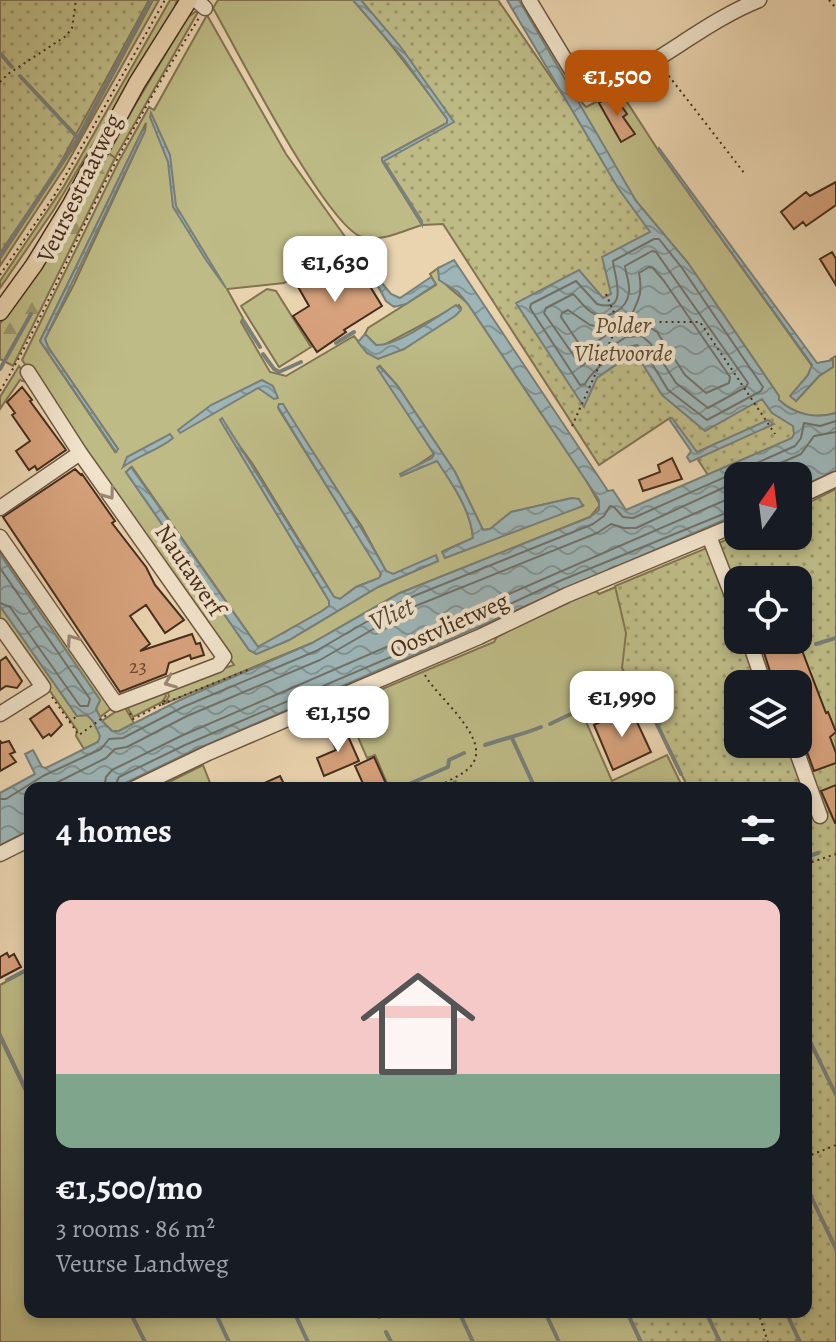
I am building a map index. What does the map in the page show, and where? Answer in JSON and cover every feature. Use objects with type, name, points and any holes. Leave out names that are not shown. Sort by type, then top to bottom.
[{"type":"main road","name":"Veursestraatweg","points":[[0,312],[34,265],[70,206],[102,145],[189,0]]},
{"type":"main road","name":"Veursestraatweg","points":[[0,295],[24,264],[84,164],[102,145]]},
{"type":"street","points":[[529,0],[584,91],[589,93],[657,60],[733,11],[759,0]]},
{"type":"street","name":"Nautawerf","points":[[0,537],[116,704],[218,665],[224,657],[80,453],[28,372]]},
{"type":"street","points":[[0,508],[80,453]]},
{"type":"street","points":[[812,490],[836,479]]},
{"type":"street","name":"Oostvlietweg","points":[[148,782],[567,595],[724,530]]},
{"type":"street","points":[[709,536],[724,575]]},
{"type":"street","points":[[0,626],[43,687],[0,714]]},
{"type":"street","points":[[799,758],[808,782]]},
{"type":"street","points":[[812,794],[820,816]]},
{"type":"street","points":[[0,854],[24,842]]},
{"type":"path","points":[[0,82],[66,36],[75,18],[76,0]]},
{"type":"path","name":"Veursestraatweg","points":[[0,275],[54,196],[165,0]]},
{"type":"path","points":[[829,0],[836,8]]},
{"type":"path","name":"Veursestraatweg","points":[[0,391],[38,325],[93,206],[201,4]]},
{"type":"path","points":[[657,60],[745,174]]},
{"type":"path","points":[[572,426],[618,322],[606,294]]},
{"type":"path","points":[[618,322],[700,322],[775,434]]},
{"type":"path","points":[[419,663],[434,690],[475,740],[477,755],[469,768],[445,782]]},
{"type":"path","points":[[130,714],[133,719],[250,669]]},
{"type":"path","points":[[162,704],[167,694],[163,685]]},
{"type":"path","points":[[43,687],[79,735],[112,712]]},
{"type":"path","points":[[69,722],[77,716]]},
{"type":"path","points":[[812,862],[836,854]]},
{"type":"path","points":[[812,1155],[836,1145]]},
{"type":"path","points":[[760,1318],[768,1342]]},
{"type":"green space","points":[[0,0],[149,0],[55,173],[0,253]]},
{"type":"green space","points":[[153,0],[159,0],[65,167],[0,266],[0,259],[79,139]]},
{"type":"green space","points":[[170,0],[177,0],[174,9],[53,211],[0,288],[0,281],[64,186]]},
{"type":"green space","points":[[218,0],[353,0],[403,58],[447,119],[447,123],[382,158],[422,225],[377,238],[362,237],[346,226],[305,170],[261,95],[213,8]]},
{"type":"green space","name":"Polder Vlietvoorde","points":[[356,0],[498,0],[774,404],[805,432],[748,462],[724,462],[724,475],[712,481],[670,418],[599,465],[443,224],[423,225],[383,162],[451,122]]},
{"type":"green space","points":[[198,12],[115,158],[107,152],[187,18]]},
{"type":"green space","points":[[207,15],[286,154],[346,238],[336,253],[284,283],[227,289],[243,318],[241,322],[270,372],[286,376],[354,336],[367,353],[386,354],[404,349],[461,308],[459,305],[384,345],[376,345],[365,334],[368,328],[436,285],[430,274],[438,268],[441,279],[468,304],[586,480],[600,505],[590,517],[400,593],[312,643],[164,704],[169,696],[166,687],[234,665],[22,360],[119,161],[149,107],[154,110]],"holes":[[[146,123],[74,284],[45,339],[118,449],[115,452],[40,341]],[[380,366],[397,385],[455,472],[483,530],[490,529],[511,512],[572,498],[583,505],[445,558],[443,551],[473,538],[469,517],[437,460],[401,476],[434,454],[378,368]],[[278,408],[361,525],[386,571],[393,575],[436,556],[438,561],[378,587],[289,640],[256,654],[249,650],[126,472],[132,467],[258,647],[322,611],[329,606],[329,601],[220,419],[252,463],[334,597],[340,599],[356,587],[380,578],[381,573]]]},
{"type":"green space","points":[[566,85],[586,107],[618,88],[658,150],[812,366],[796,401],[819,376],[833,367],[831,359],[836,356],[836,413],[821,416],[806,414],[779,400],[688,263],[636,201]]},
{"type":"green space","points":[[107,152],[115,158],[13,366],[0,359],[0,324]]},
{"type":"green space","points":[[267,289],[276,291],[311,347],[279,367],[241,306]]},
{"type":"green space","points":[[19,366],[40,397],[20,380],[0,409],[0,397]]},
{"type":"green space","points":[[836,489],[836,1342],[640,1342],[629,1318],[812,1318],[812,782],[685,782],[638,683],[631,685],[622,668],[626,633],[615,586],[724,541],[724,550],[812,550],[812,501]]},
{"type":"green space","points":[[724,542],[724,550],[798,550],[798,566],[724,566],[724,645],[638,678],[580,708],[612,781],[667,755],[680,782],[386,782],[375,755],[367,758],[344,705],[494,642],[497,637],[560,604],[596,591],[599,594]]},
{"type":"green space","points":[[0,544],[112,708],[100,717],[96,709],[100,700],[0,554]]},
{"type":"green space","points":[[0,606],[77,716],[87,715],[93,721],[101,736],[98,742],[84,749],[76,736],[77,730],[0,619]]},
{"type":"green space","points":[[164,689],[166,696],[162,702],[133,717],[126,705]]},
{"type":"green space","points":[[124,706],[134,723],[112,731],[102,721]]},
{"type":"green space","points":[[203,765],[210,782],[169,782]]},
{"type":"green space","points":[[24,972],[24,1084],[0,1033],[0,985]]},
{"type":"green space","points":[[0,1038],[24,1088],[24,1318],[641,1318],[652,1342],[0,1342]]},
{"type":"water","points":[[353,0],[361,0],[400,46],[454,122],[384,161],[422,225],[382,158],[447,123],[447,119],[403,58]]},
{"type":"water","points":[[507,0],[519,0],[636,201],[688,263],[779,400],[806,414],[821,416],[836,413],[836,471],[812,482],[812,462],[737,462],[792,438],[793,426],[772,413],[762,399],[705,431],[662,395],[635,352],[597,378],[584,407],[516,303],[579,270],[603,298],[611,294],[602,257],[650,232],[618,188]]},
{"type":"water","points":[[151,113],[170,155],[176,206],[226,288],[173,207],[168,162]]},
{"type":"water","points":[[143,129],[145,131],[45,339],[118,449],[116,452],[40,341]]},
{"type":"water","points":[[659,148],[817,363],[833,360],[833,367],[819,376],[796,401],[790,396],[808,375],[812,365]]},
{"type":"water","name":"Vliet","points":[[454,260],[608,491],[613,490],[626,510],[724,467],[724,520],[128,782],[24,782],[24,833],[0,845],[0,793],[35,774],[25,754],[33,750],[42,767],[46,768],[98,742],[100,736],[87,715],[77,716],[0,606],[0,554],[100,700],[96,709],[102,721],[112,731],[119,731],[180,700],[312,643],[400,593],[590,517],[599,510],[599,500],[468,304],[458,292],[439,280],[438,268]]},
{"type":"water","points":[[377,277],[391,294],[400,298],[431,277],[436,284],[406,304],[394,307],[386,301],[374,279]]},
{"type":"water","points":[[456,305],[461,310],[455,316],[404,349],[378,359],[367,353],[358,342],[365,334],[376,345],[395,341]]},
{"type":"water","points":[[379,366],[397,385],[455,472],[483,530],[490,529],[511,512],[572,498],[579,499],[583,506],[445,558],[442,552],[473,538],[469,518],[437,461],[401,476],[434,454],[377,368]]},
{"type":"water","points":[[262,380],[273,386],[278,398],[274,399],[258,388],[180,433],[178,430],[211,405]]},
{"type":"water","points":[[283,404],[386,571],[393,574],[436,555],[438,561],[378,587],[289,640],[257,654],[249,650],[126,472],[131,467],[258,647],[322,611],[329,606],[329,601],[220,420],[222,418],[334,597],[340,599],[381,574],[278,407]]},
{"type":"water","points":[[672,418],[697,452],[768,420],[774,424],[690,462],[687,457],[691,451],[669,419]]},
{"type":"water","points":[[170,434],[173,438],[123,467],[127,457]]},
{"type":"building","points":[[613,94],[627,114],[623,117],[635,134],[621,142],[599,103]]},
{"type":"building","points":[[836,182],[836,205],[806,226],[803,222],[794,229],[781,212],[806,192],[810,196]]},
{"type":"building","points":[[832,252],[836,259],[836,285],[820,259]]},
{"type":"building","points":[[358,259],[365,278],[382,306],[317,352],[293,316],[309,306],[297,285],[323,268],[330,279]]},
{"type":"building","points":[[22,387],[66,450],[37,470],[35,466],[29,470],[16,451],[30,441],[7,402]]},
{"type":"building","points":[[672,458],[682,479],[643,491],[639,480],[660,472],[658,465]]},
{"type":"building","points":[[75,469],[82,474],[115,521],[112,523],[146,567],[155,585],[184,620],[165,633],[146,605],[130,616],[150,644],[140,651],[192,634],[196,644],[200,643],[204,655],[191,659],[190,655],[169,663],[166,674],[120,692],[3,517]]},
{"type":"building","points":[[764,654],[803,654],[810,670],[770,670]]},
{"type":"building","points":[[6,657],[22,681],[17,688],[6,686],[0,690],[0,661]]},
{"type":"building","points":[[812,676],[836,732],[830,737],[836,763],[814,771],[809,758],[812,758]]},
{"type":"building","points":[[49,706],[62,725],[51,736],[49,734],[43,738],[30,719]]},
{"type":"building","points":[[630,707],[651,752],[613,770],[594,725]]},
{"type":"building","points":[[344,727],[359,761],[324,776],[317,758],[336,750],[329,734]]},
{"type":"building","points":[[0,741],[9,741],[15,752],[10,754],[16,762],[0,771]]},
{"type":"building","points":[[374,757],[385,782],[362,782],[355,766]]},
{"type":"building","points":[[280,776],[283,782],[266,782]]},
{"type":"building","points":[[836,785],[836,823],[835,823],[821,791]]},
{"type":"building","points":[[7,953],[9,957],[14,954],[21,967],[0,978],[0,957]]},
{"type":"waterway","points":[[20,76],[78,138],[151,0]]},
{"type":"waterway","points":[[0,53],[12,67]]},
{"type":"waterway","points":[[0,256],[78,138]]},
{"type":"waterway","points":[[0,369],[31,314]]},
{"type":"waterway","points":[[243,320],[260,347]]},
{"type":"waterway","points":[[336,343],[354,332]]},
{"type":"waterway","points":[[263,354],[279,372],[301,362]]},
{"type":"waterway","points":[[816,644],[836,638]]},
{"type":"waterway","points":[[616,688],[636,681],[681,774]]},
{"type":"waterway","points":[[550,724],[575,712]]},
{"type":"waterway","points":[[485,745],[541,727]]},
{"type":"waterway","points":[[512,738],[532,782]]},
{"type":"waterway","points":[[414,782],[448,767],[449,760],[464,753]]},
{"type":"waterway","points":[[812,855],[818,853]]},
{"type":"waterway","points":[[7,980],[24,971]]},
{"type":"waterway","points":[[0,1036],[24,1086]]},
{"type":"waterway","points":[[812,1045],[836,1095]]},
{"type":"waterway","points":[[812,1199],[836,1249]]},
{"type":"waterway","points":[[133,1318],[145,1342]]},
{"type":"waterway","points":[[218,1318],[229,1342]]},
{"type":"waterway","points":[[297,1318],[308,1342]]},
{"type":"waterway","points":[[462,1318],[473,1342]]},
{"type":"waterway","points":[[548,1318],[559,1342]]},
{"type":"waterway","points":[[630,1318],[641,1342]]},
{"type":"waterway","points":[[709,1318],[720,1342]]},
{"type":"waterway","points":[[789,1318],[800,1342]]},
{"type":"waterway","points":[[386,1332],[391,1342]]}]
